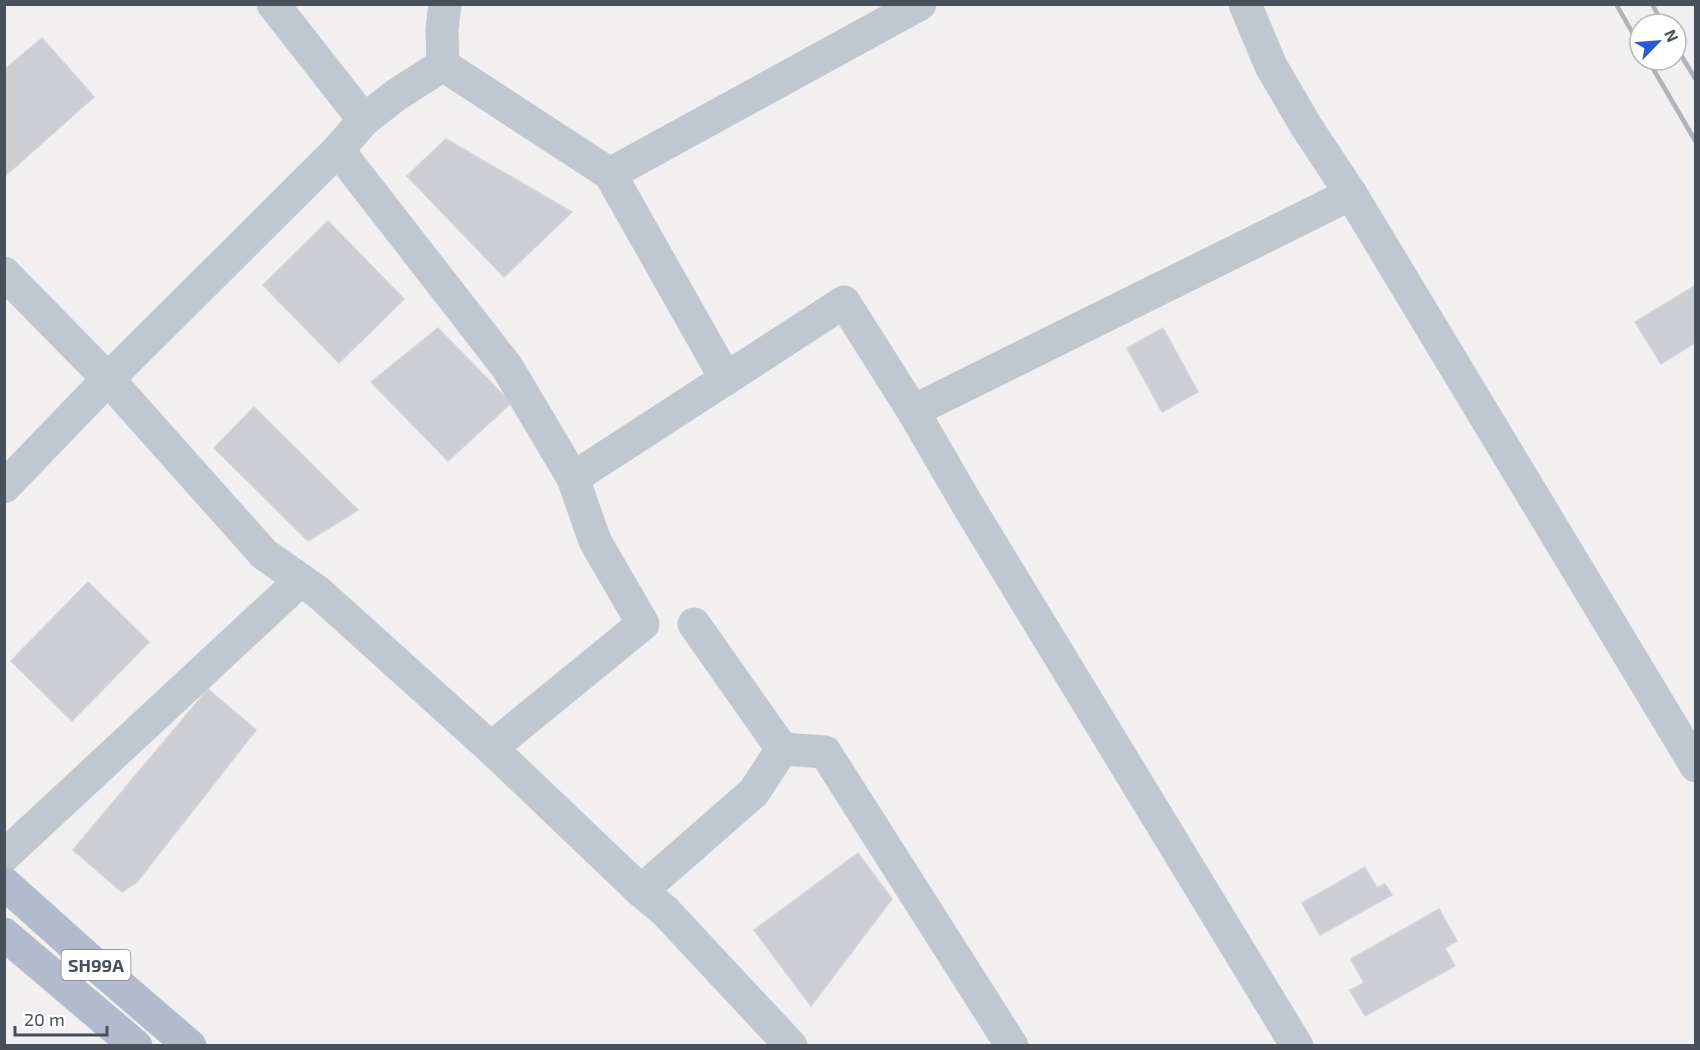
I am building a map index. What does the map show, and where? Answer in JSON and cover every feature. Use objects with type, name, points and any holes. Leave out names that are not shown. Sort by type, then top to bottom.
[{"type":"main road","name":"SH99A","points":[[4,883],[190,1046]]},
{"type":"main road","name":"SH99A","points":[[4,934],[136,1046]]},
{"type":"street","points":[[273,4],[364,120]]},
{"type":"street","points":[[443,65],[442,29],[445,4]]},
{"type":"street","points":[[610,174],[920,4]]},
{"type":"street","points":[[1245,4],[1271,66],[1306,126],[1351,194],[1695,766]]},
{"type":"street","points":[[4,487],[108,379],[338,150],[364,120],[396,95],[443,65]]},
{"type":"street","points":[[443,65],[610,174],[726,379]]},
{"type":"street","points":[[338,150],[507,367],[573,478],[595,541],[643,624],[491,748]]},
{"type":"street","points":[[913,411],[1351,194]]},
{"type":"street","points":[[4,273],[108,379],[264,554],[318,592],[491,748],[641,891],[665,910],[789,1045]]},
{"type":"street","points":[[573,478],[844,302],[913,411],[967,504],[1297,1046]]},
{"type":"street","points":[[4,856],[301,580]]},
{"type":"street","points":[[694,624],[782,749]]},
{"type":"street","points":[[641,891],[754,792],[782,749]]},
{"type":"street","points":[[782,749],[825,752],[1012,1046]]},
{"type":"building","points":[[42,38],[94,97],[5,176],[4,70]]},
{"type":"building","points":[[446,139],[572,212],[504,277],[407,176]]},
{"type":"building","points":[[328,221],[404,299],[339,363],[263,285]]},
{"type":"building","points":[[1696,285],[1696,342],[1661,364],[1635,322]]},
{"type":"building","points":[[438,328],[511,403],[448,461],[371,382]]},
{"type":"building","points":[[1163,328],[1198,392],[1162,412],[1127,348]]},
{"type":"building","points":[[254,407],[358,510],[308,541],[214,448]]},
{"type":"building","points":[[88,582],[149,642],[72,721],[11,661]]},
{"type":"building","points":[[208,689],[256,730],[137,882],[122,892],[73,850]]},
{"type":"building","points":[[858,853],[892,899],[811,1006],[754,930]]},
{"type":"building","points":[[1365,867],[1377,888],[1385,884],[1392,895],[1320,935],[1302,903]]},
{"type":"building","points":[[1439,909],[1457,941],[1445,948],[1455,966],[1365,1016],[1350,990],[1364,983],[1351,959]]},
{"type":"railway","points":[[1616,4],[1628,25]]},
{"type":"railway","points":[[1652,4],[1656,12]]},
{"type":"railway","points":[[1688,67],[1696,80]]},
{"type":"railway","points":[[1655,72],[1696,142]]}]
